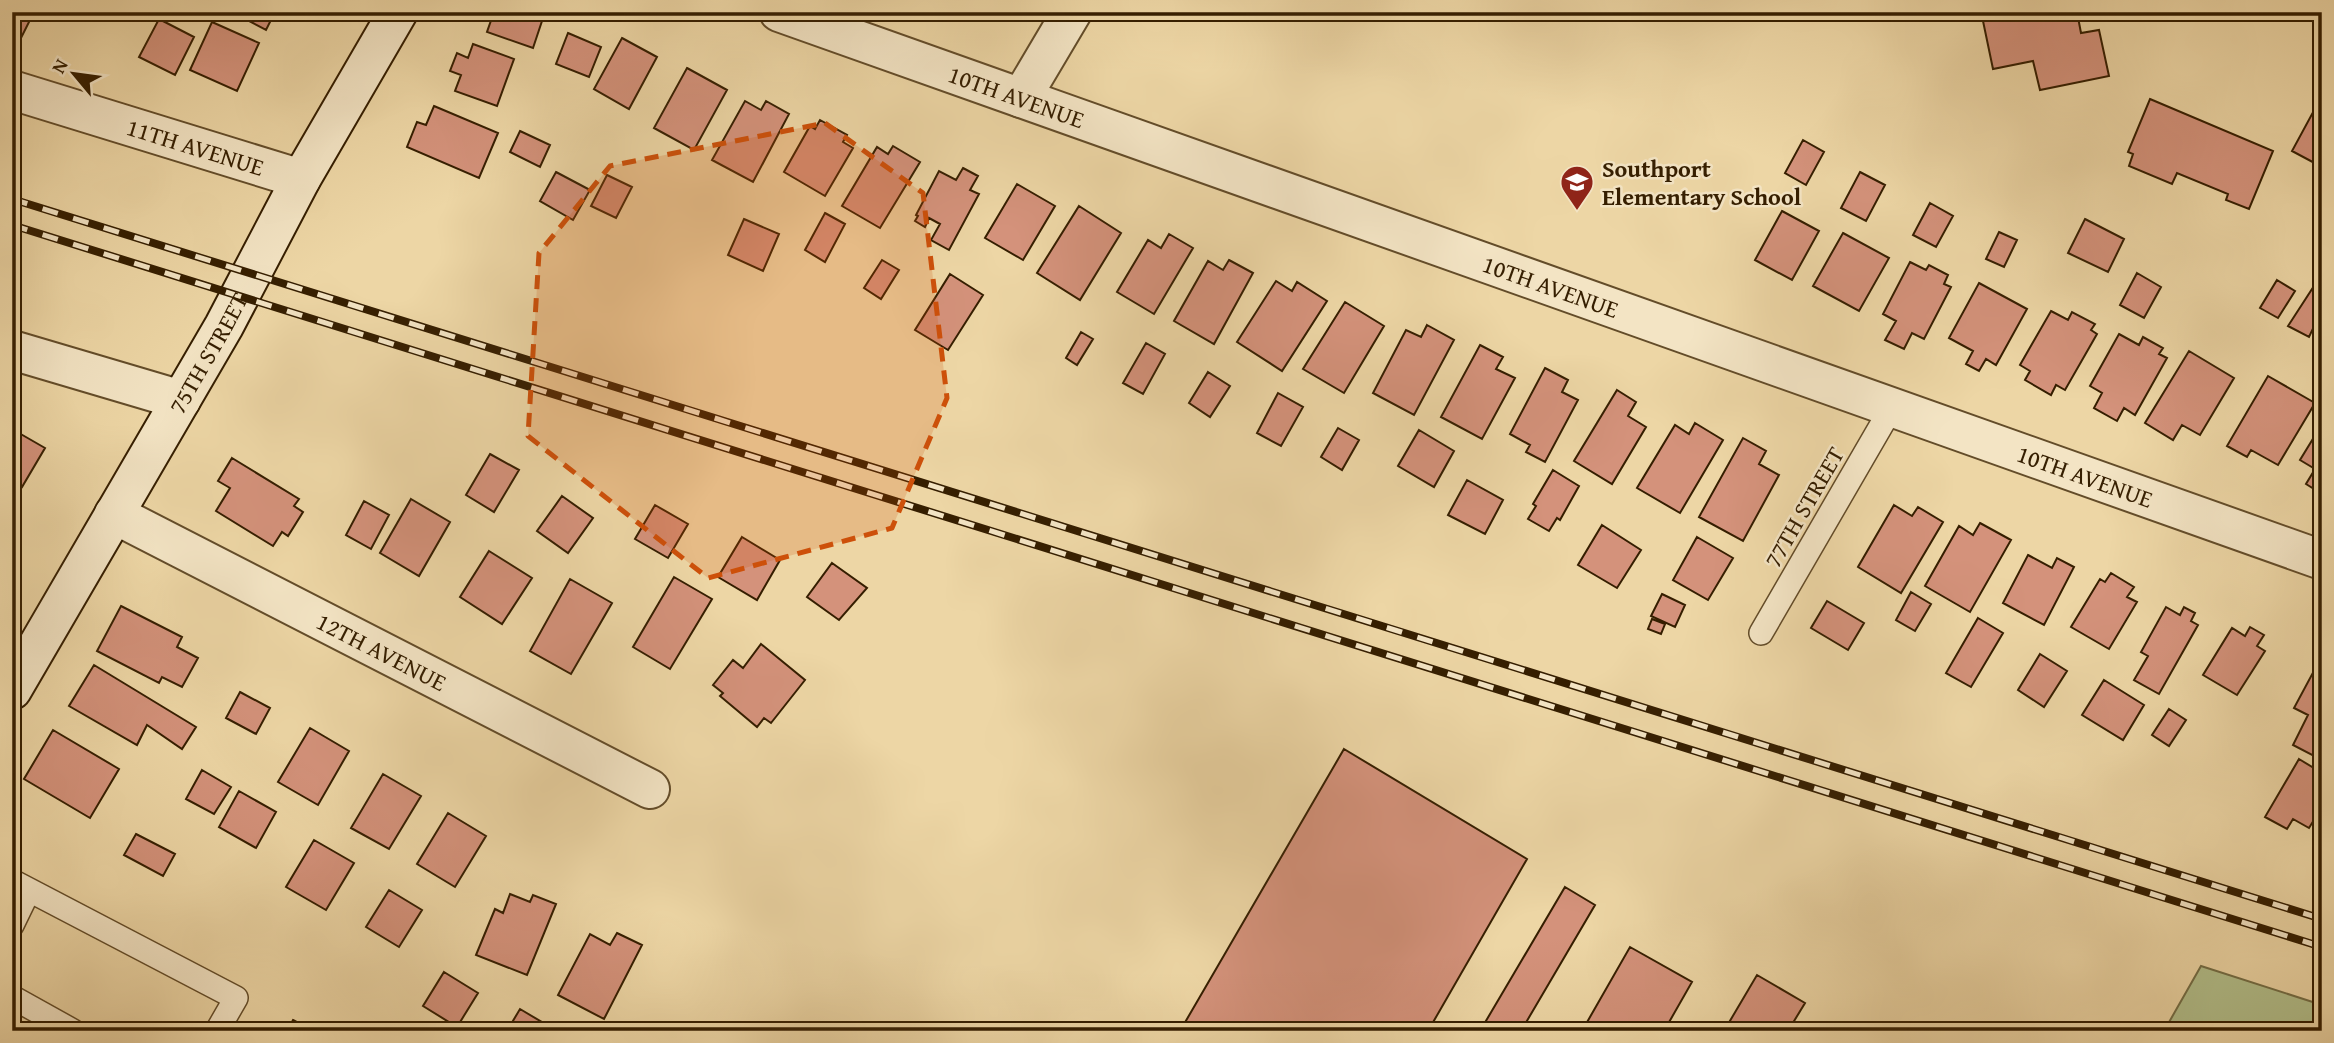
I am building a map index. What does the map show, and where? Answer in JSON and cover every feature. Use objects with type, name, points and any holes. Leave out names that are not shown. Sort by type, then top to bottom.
[{"type":"street","name":"75TH STREET","points":[[12,690],[224,326],[301,179],[398,12]]},
{"type":"street","name":"10TH AVENUE","points":[[779,12],[2322,560]]},
{"type":"street","points":[[1021,98],[1072,12]]},
{"type":"street","name":"11TH AVENUE","points":[[12,90],[301,179]]},
{"type":"street","points":[[12,350],[181,400]]},
{"type":"street","name":"12TH AVENUE","points":[[114,514],[650,789]]},
{"type":"lane","name":"77TH STREET","points":[[1761,633],[1892,407]]},
{"type":"lane","points":[[12,925],[21,885],[236,998],[217,1031]]},
{"type":"lane","points":[[12,997],[72,1031]]},
{"type":"highlighted area","points":[[825,123],[923,193],[947,398],[892,528],[708,578],[528,436],[539,253],[610,166]]},
{"type":"green space","points":[[2201,966],[2322,1005],[2322,1031],[2164,1031]]},
{"type":"building","points":[[12,12],[34,12],[19,42],[12,39]]},
{"type":"building","points":[[232,12],[275,12],[266,30]]},
{"type":"building","points":[[494,12],[545,12],[533,48],[487,32]]},
{"type":"building","points":[[2028,12],[2077,12],[2081,33],[2099,30],[2109,76],[2040,90],[2033,61],[1993,69],[1983,21]]},
{"type":"building","points":[[159,19],[194,37],[175,75],[139,57]]},
{"type":"building","points":[[212,22],[259,43],[237,91],[190,70]]},
{"type":"building","points":[[568,33],[601,47],[589,77],[556,64]]},
{"type":"building","points":[[622,38],[657,57],[629,109],[594,89]]},
{"type":"building","points":[[473,44],[514,59],[497,106],[455,91],[461,75],[450,71],[457,53],[468,58]]},
{"type":"building","points":[[687,68],[727,90],[694,150],[654,128]]},
{"type":"building","points":[[2150,99],[2273,151],[2249,209],[2226,200],[2228,194],[2177,173],[2172,184],[2129,166],[2133,154],[2128,152]]},
{"type":"building","points":[[745,101],[761,110],[766,101],[789,114],[753,182],[712,160]]},
{"type":"building","points":[[2318,103],[2322,105],[2322,167],[2292,151]]},
{"type":"building","points":[[434,106],[498,133],[479,178],[407,147],[417,122],[426,125]]},
{"type":"building","points":[[820,120],[847,135],[843,142],[853,148],[825,196],[784,172],[810,126],[815,129]]},
{"type":"building","points":[[520,131],[550,145],[540,167],[510,152]]},
{"type":"building","points":[[1803,140],[1824,152],[1806,185],[1785,173]]},
{"type":"building","points":[[893,146],[920,162],[880,228],[842,206],[877,147],[888,154]]},
{"type":"building","points":[[963,168],[978,176],[970,190],[979,194],[949,250],[931,240],[940,224],[929,218],[925,227],[915,221],[918,216],[916,215],[939,171],[956,180]]},
{"type":"building","points":[[556,172],[590,190],[573,220],[540,201]]},
{"type":"building","points":[[1860,172],[1885,185],[1866,221],[1841,208]]},
{"type":"building","points":[[607,175],[632,187],[616,218],[591,206]]},
{"type":"building","points":[[1017,184],[1055,206],[1023,260],[985,238]]},
{"type":"building","points":[[1930,203],[1953,216],[1936,247],[1913,235]]},
{"type":"building","points":[[1079,206],[1121,233],[1080,300],[1037,273]]},
{"type":"building","points":[[1782,211],[1819,231],[1792,280],[1755,260]]},
{"type":"building","points":[[825,213],[845,224],[825,262],[805,250]]},
{"type":"building","points":[[744,219],[779,234],[763,271],[728,255]]},
{"type":"building","points":[[2085,219],[2124,239],[2108,272],[2068,253]]},
{"type":"building","points":[[1999,232],[2017,240],[2004,267],[1986,259]]},
{"type":"building","points":[[1843,233],[1889,258],[1859,311],[1813,286]]},
{"type":"building","points":[[1169,234],[1193,248],[1154,314],[1117,292],[1148,240],[1161,248]]},
{"type":"building","points":[[882,260],[899,270],[881,299],[864,288]]},
{"type":"building","points":[[1229,260],[1253,273],[1214,344],[1174,321],[1208,261],[1223,270]]},
{"type":"building","points":[[1910,262],[1926,270],[1929,265],[1948,275],[1944,284],[1951,287],[1924,339],[1912,333],[1904,349],[1885,340],[1896,321],[1883,314]]},
{"type":"building","points":[[2137,273],[2161,287],[2144,318],[2120,305]]},
{"type":"building","points":[[950,274],[983,295],[948,350],[915,330]]},
{"type":"building","points":[[2277,280],[2295,291],[2278,318],[2260,308]]},
{"type":"building","points":[[1276,281],[1292,291],[1297,282],[1327,301],[1282,371],[1237,342]]},
{"type":"building","points":[[1979,283],[2027,309],[1996,365],[1986,359],[1979,371],[1966,364],[1973,351],[1949,338]]},
{"type":"building","points":[[2314,286],[2322,292],[2322,304],[2309,337],[2288,326]]},
{"type":"building","points":[[1345,302],[1384,326],[1344,393],[1303,369]]},
{"type":"building","points":[[2051,311],[2068,320],[2072,312],[2095,324],[2091,330],[2097,334],[2065,390],[2056,385],[2051,395],[2025,380],[2030,371],[2020,365]]},
{"type":"building","points":[[1427,325],[1454,340],[1414,415],[1373,393],[1406,330],[1421,337]]},
{"type":"building","points":[[1081,332],[1093,339],[1077,365],[1066,358]]},
{"type":"building","points":[[2119,334],[2139,345],[2143,337],[2163,348],[2159,354],[2167,358],[2135,415],[2124,408],[2117,421],[2094,408],[2102,393],[2090,386]]},
{"type":"building","points":[[1146,343],[1165,354],[1143,394],[1123,383]]},
{"type":"building","points":[[1480,345],[1503,357],[1496,369],[1515,378],[1482,439],[1441,417]]},
{"type":"building","points":[[2189,351],[2234,378],[2200,435],[2182,425],[2173,440],[2145,423]]},
{"type":"building","points":[[1545,368],[1568,380],[1562,392],[1578,400],[1545,462],[1526,452],[1530,445],[1510,434]]},
{"type":"building","points":[[1208,372],[1230,386],[1210,417],[1189,403]]},
{"type":"building","points":[[2268,376],[2315,403],[2278,465],[2251,450],[2247,457],[2227,446]]},
{"type":"building","points":[[1617,390],[1636,402],[1628,416],[1646,427],[1612,484],[1574,461]]},
{"type":"building","points":[[1278,393],[1303,407],[1281,446],[1257,433]]},
{"type":"building","points":[[1695,423],[1723,440],[1680,513],[1637,488],[1675,425],[1689,434]]},
{"type":"building","points":[[2322,424],[2322,494],[2306,484],[2315,469],[2300,460]]},
{"type":"building","points":[[1338,428],[1359,440],[1342,470],[1321,457]]},
{"type":"building","points":[[12,429],[45,448],[22,487],[12,481]]},
{"type":"building","points":[[1419,430],[1454,451],[1434,487],[1398,466]]},
{"type":"building","points":[[1743,438],[1766,451],[1759,464],[1779,475],[1743,541],[1699,517]]},
{"type":"building","points":[[490,454],[519,470],[494,512],[466,495]]},
{"type":"building","points":[[232,458],[299,499],[294,506],[303,512],[288,536],[282,532],[273,546],[216,511],[230,488],[218,481]]},
{"type":"building","points":[[1553,470],[1579,486],[1560,520],[1557,518],[1549,531],[1528,519],[1536,506],[1533,504]]},
{"type":"building","points":[[1467,480],[1503,500],[1485,534],[1448,515]]},
{"type":"building","points":[[562,496],[593,518],[568,553],[537,531]]},
{"type":"building","points":[[411,499],[450,522],[419,576],[380,553]]},
{"type":"building","points":[[364,501],[389,515],[371,549],[346,535]]},
{"type":"building","points":[[655,505],[688,524],[668,558],[635,539]]},
{"type":"building","points":[[1894,505],[1912,516],[1918,507],[1943,522],[1901,593],[1858,567]]},
{"type":"building","points":[[1980,523],[2011,540],[1970,612],[1925,586],[1959,526],[1973,535]]},
{"type":"building","points":[[1602,525],[1641,550],[1617,588],[1578,565]]},
{"type":"building","points":[[742,537],[780,560],[757,600],[718,577]]},
{"type":"building","points":[[1697,537],[1733,558],[1708,600],[1673,580]]},
{"type":"building","points":[[489,551],[532,578],[502,624],[460,597]]},
{"type":"building","points":[[2028,555],[2052,568],[2057,558],[2074,567],[2044,625],[2003,603]]},
{"type":"building","points":[[832,563],[867,588],[839,620],[807,597]]},
{"type":"building","points":[[2111,573],[2134,587],[2127,597],[2137,602],[2109,649],[2071,627],[2100,579],[2105,582]]},
{"type":"building","points":[[674,577],[712,599],[670,669],[633,647]]},
{"type":"building","points":[[570,579],[612,603],[571,674],[530,651]]},
{"type":"building","points":[[1911,592],[1931,604],[1915,631],[1896,620]]},
{"type":"building","points":[[1662,594],[1685,605],[1675,627],[1651,616]]},
{"type":"building","points":[[1827,601],[1864,623],[1848,650],[1811,628]]},
{"type":"building","points":[[121,606],[182,637],[177,647],[198,658],[182,687],[162,677],[159,683],[97,651]]},
{"type":"building","points":[[2166,607],[2180,615],[2184,607],[2195,613],[2191,621],[2198,625],[2159,694],[2134,680],[2148,656],[2141,652]]},
{"type":"building","points":[[1978,618],[2003,633],[1971,687],[1946,673]]},
{"type":"building","points":[[1652,619],[1665,624],[1661,634],[1648,629]]},
{"type":"building","points":[[2250,627],[2264,635],[2257,646],[2265,651],[2237,695],[2203,675],[2232,628],[2245,636]]},
{"type":"building","points":[[761,644],[805,680],[771,723],[764,718],[757,727],[720,696],[723,693],[713,685],[733,660],[743,668]]},
{"type":"building","points":[[2040,654],[2067,671],[2044,707],[2018,690]]},
{"type":"building","points":[[94,665],[196,727],[182,749],[147,725],[137,745],[69,706]]},
{"type":"building","points":[[2316,667],[2322,670],[2322,740],[2314,756],[2293,745],[2308,715],[2294,708]]},
{"type":"building","points":[[2104,680],[2144,705],[2123,740],[2082,715]]},
{"type":"building","points":[[240,692],[270,708],[256,734],[226,718]]},
{"type":"building","points":[[2169,709],[2186,720],[2169,746],[2152,735]]},
{"type":"building","points":[[310,728],[349,751],[318,805],[278,782]]},
{"type":"building","points":[[53,730],[119,769],[90,818],[24,779]]},
{"type":"building","points":[[1344,749],[1527,859],[1428,1031],[1180,1031]]},
{"type":"building","points":[[2299,759],[2322,773],[2322,807],[2309,828],[2293,819],[2287,829],[2265,817]]},
{"type":"building","points":[[202,770],[231,787],[214,814],[186,799]]},
{"type":"building","points":[[383,774],[421,796],[389,849],[351,828]]},
{"type":"building","points":[[239,791],[276,812],[256,848],[219,827]]},
{"type":"building","points":[[448,813],[486,836],[455,887],[417,864]]},
{"type":"building","points":[[136,834],[175,854],[163,876],[124,855]]},
{"type":"building","points":[[314,840],[354,863],[326,910],[286,887]]},
{"type":"building","points":[[1565,887],[1595,905],[1521,1031],[1480,1031]]},
{"type":"building","points":[[389,890],[422,910],[399,947],[366,927]]},
{"type":"building","points":[[510,894],[530,902],[533,895],[556,904],[527,975],[476,955],[495,909],[503,913]]},
{"type":"building","points":[[617,933],[642,945],[604,1019],[558,995],[590,934],[610,945]]},
{"type":"building","points":[[1630,947],[1692,982],[1664,1031],[1582,1031]]},
{"type":"building","points":[[444,972],[478,993],[457,1027],[423,1006]]},
{"type":"building","points":[[1757,975],[1805,1003],[1788,1031],[1724,1031]]},
{"type":"building","points":[[520,1009],[557,1031],[507,1031]]},
{"type":"building","points":[[293,1020],[313,1031],[287,1031]]},
{"type":"railway","points":[[12,199],[2322,919]]},
{"type":"railway","points":[[12,225],[2322,947]]},
{"type":"place","name":"Southport Elementary School","points":[[1577,212]]}]
